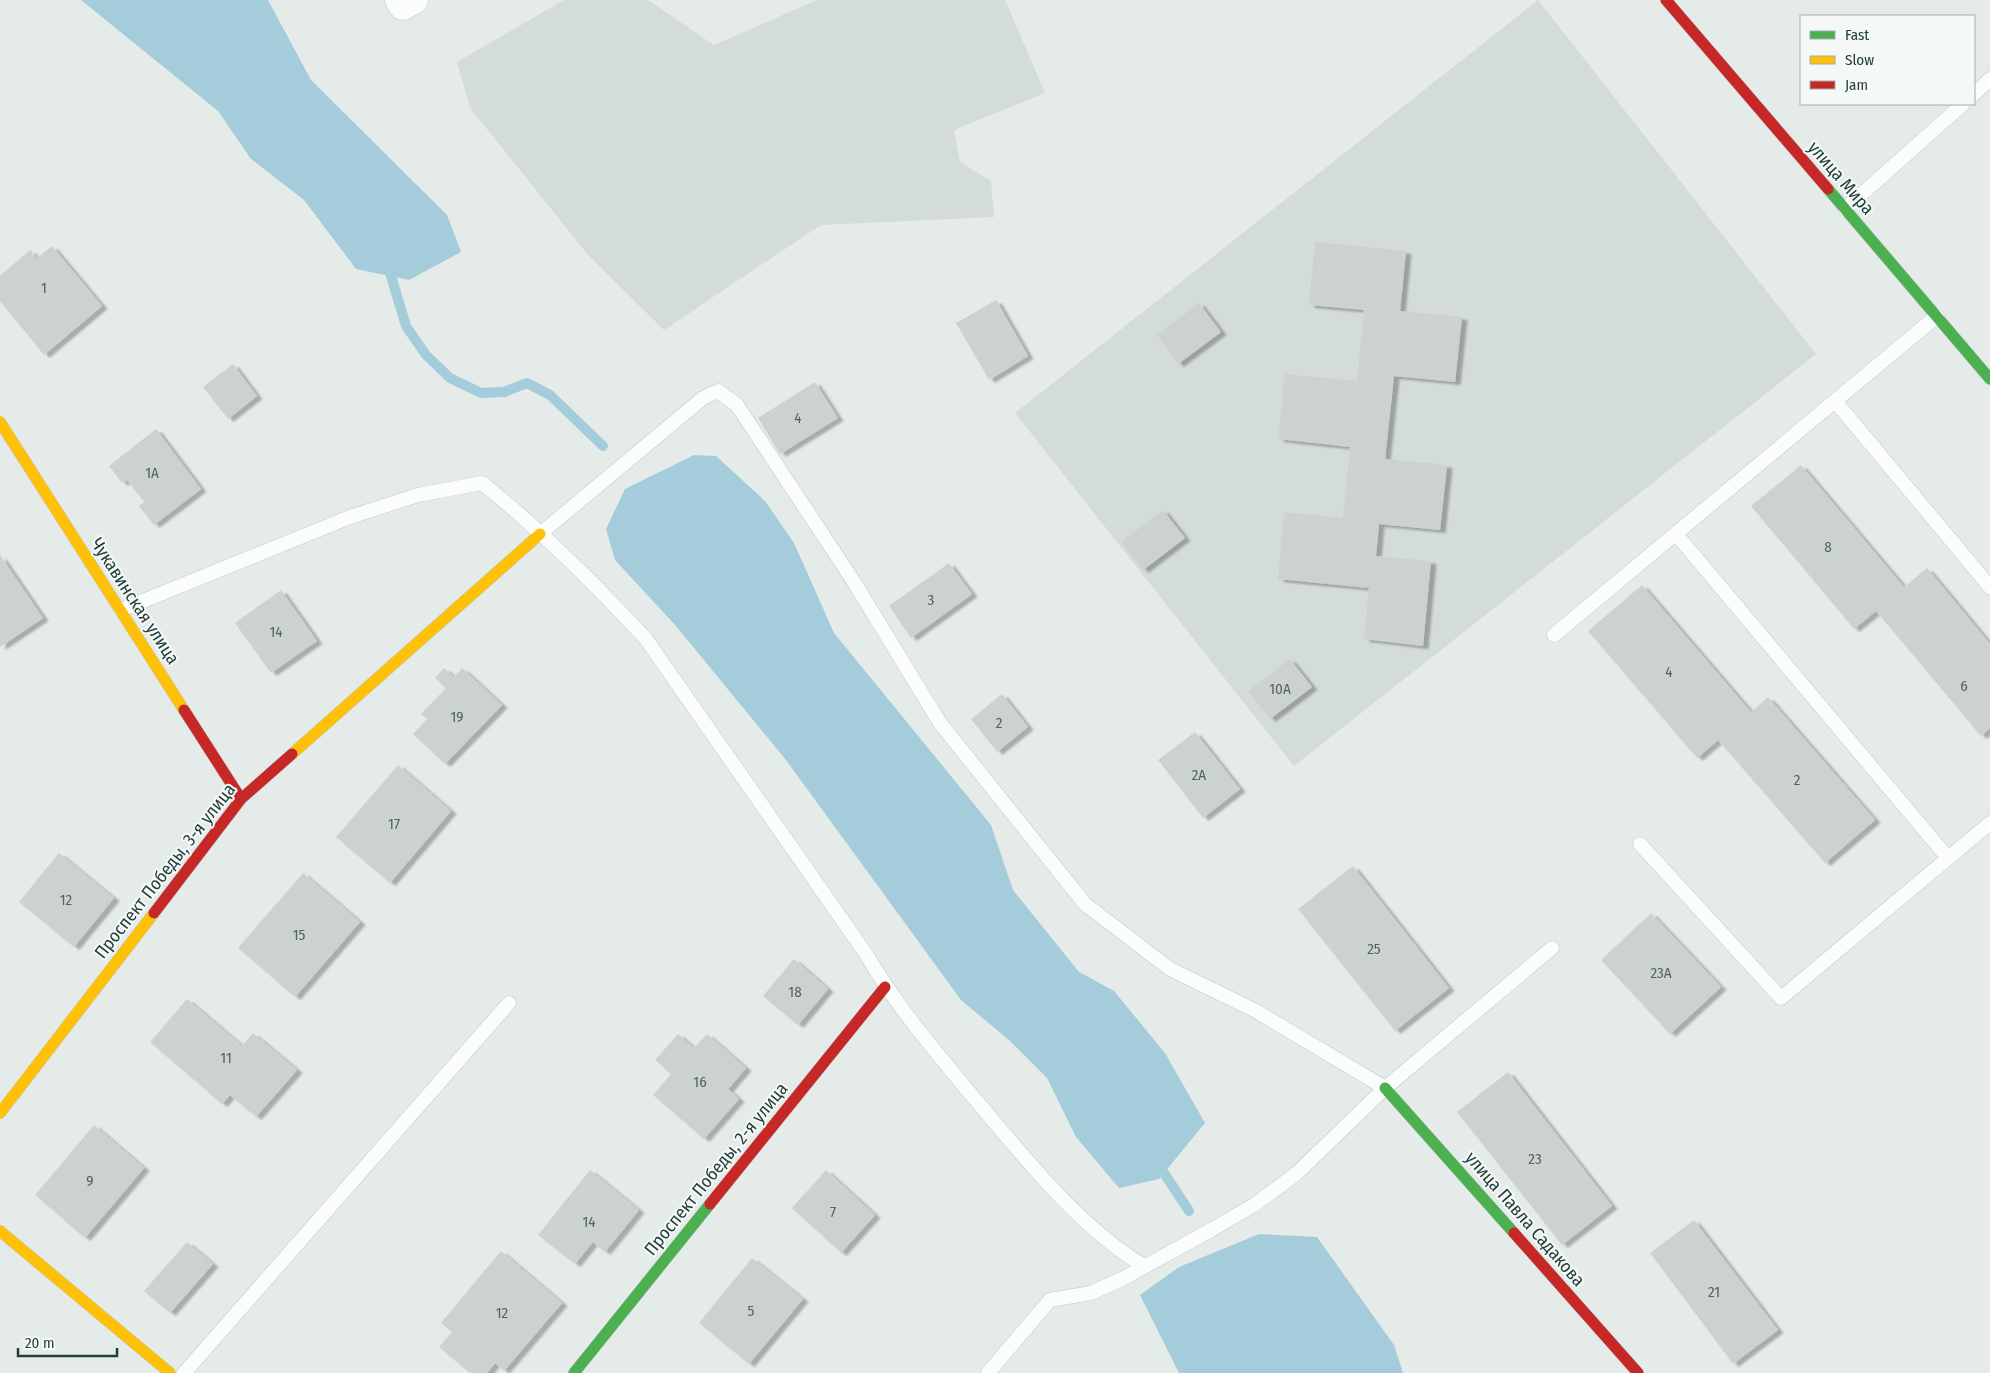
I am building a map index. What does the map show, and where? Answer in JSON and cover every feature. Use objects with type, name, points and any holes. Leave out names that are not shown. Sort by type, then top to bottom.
[{"type":"street","points":[[399,0],[403,6],[414,0]]},
{"type":"street","name":"улица Мира","points":[[1666,0],[1990,379]]},
{"type":"street","name":"Чукавинская улица","points":[[0,422],[241,799]]},
{"type":"street","name":"Проспект Победы, 3-я улица","points":[[0,1113],[241,799],[540,534]]},
{"type":"street","name":"Проспект Победы, 2-я улица","points":[[574,1373],[885,987]]},
{"type":"street","name":"улица Павла Садакова","points":[[1385,1088],[1638,1373]]},
{"type":"street","points":[[0,1231],[170,1373]]},
{"type":"lane","points":[[1975,93],[1990,79]]},
{"type":"lane","points":[[1845,209],[1962,105]]},
{"type":"lane","points":[[1554,635],[1937,316]]},
{"type":"lane","points":[[540,534],[703,398],[718,391],[737,405],[854,582],[940,724],[1085,904],[1170,969],[1256,1011],[1385,1088]]},
{"type":"lane","points":[[1835,401],[1990,587]]},
{"type":"lane","points":[[121,610],[350,518],[418,495],[482,483],[507,503],[613,603],[646,639],[866,954],[885,987],[916,1028],[1026,1159],[1087,1222],[1126,1256],[1144,1266]]},
{"type":"lane","points":[[1676,534],[1948,858]]},
{"type":"lane","points":[[1640,844],[1781,998],[1990,822]]},
{"type":"lane","points":[[988,1373],[1050,1300],[1091,1293],[1122,1279],[1254,1205],[1296,1174],[1385,1088],[1552,948]]},
{"type":"lane","points":[[184,1373],[509,1003]]},
{"type":"shaded area","points":[[564,0],[648,0],[714,45],[817,0],[1005,0],[1045,93],[954,130],[960,162],[991,181],[994,217],[821,225],[664,330],[588,255],[470,108],[457,62]]},
{"type":"shaded area","points":[[1538,0],[1816,354],[1294,766],[1015,413]]},
{"type":"water","points":[[81,0],[268,0],[311,80],[447,215],[461,252],[409,280],[356,269],[304,200],[251,159],[218,111]]},
{"type":"water","points":[[694,455],[716,456],[765,501],[794,543],[834,633],[991,825],[1013,890],[1079,972],[1114,991],[1165,1053],[1205,1123],[1159,1179],[1119,1188],[1076,1137],[1047,1078],[1009,1040],[961,1000],[786,760],[676,626],[615,560],[606,529],[625,489]]},
{"type":"water","points":[[1259,1234],[1317,1237],[1394,1345],[1403,1373],[1179,1373],[1140,1295],[1179,1267]]},
{"type":"building","points":[[1315,242],[1406,251],[1400,311],[1462,317],[1455,382],[1394,376],[1385,459],[1447,465],[1440,530],[1379,524],[1376,556],[1431,561],[1423,646],[1364,639],[1369,588],[1278,579],[1284,512],[1343,518],[1350,447],[1278,439],[1285,374],[1357,381],[1364,310],[1309,305]]},
{"type":"building","points":[[52,246],[102,306],[44,355],[0,301],[0,276],[30,250],[37,258]]},
{"type":"building","points":[[996,300],[1028,356],[989,380],[956,323]]},
{"type":"building","points":[[1199,303],[1221,332],[1178,364],[1157,335]]},
{"type":"building","points":[[233,364],[257,396],[228,419],[203,387]]},
{"type":"building","points":[[815,382],[838,418],[780,454],[758,418]]},
{"type":"building","points":[[156,429],[201,489],[154,525],[139,506],[144,502],[127,480],[122,483],[109,466]]},
{"type":"building","points":[[1801,465],[1904,587],[1927,568],[1990,644],[1990,728],[1981,736],[1876,611],[1854,629],[1751,506]]},
{"type":"building","points":[[1163,510],[1185,538],[1143,570],[1121,542]]},
{"type":"building","points":[[0,555],[43,618],[0,647]]},
{"type":"building","points":[[949,563],[972,594],[911,638],[889,606]]},
{"type":"building","points":[[1642,585],[1751,712],[1768,697],[1875,820],[1825,863],[1718,740],[1697,758],[1588,631]]},
{"type":"building","points":[[281,590],[317,641],[271,673],[235,623]]},
{"type":"building","points":[[1290,659],[1312,687],[1270,719],[1248,691]]},
{"type":"building","points":[[444,668],[454,677],[462,668],[502,705],[445,764],[413,734],[427,719],[421,714],[446,688],[435,678]]},
{"type":"building","points":[[1002,694],[1028,727],[997,752],[971,719]]},
{"type":"building","points":[[1195,732],[1240,789],[1203,818],[1158,760]]},
{"type":"building","points":[[398,765],[451,811],[390,883],[336,837]]},
{"type":"building","points":[[59,853],[114,898],[74,947],[19,902]]},
{"type":"building","points":[[1353,866],[1449,988],[1395,1031],[1298,909]]},
{"type":"building","points":[[303,873],[360,922],[295,997],[238,948]]},
{"type":"building","points":[[1651,913],[1721,987],[1670,1034],[1601,960]]},
{"type":"building","points":[[794,959],[828,989],[798,1025],[763,996]]},
{"type":"building","points":[[187,999],[242,1046],[253,1033],[297,1070],[256,1117],[230,1095],[222,1104],[150,1042]]},
{"type":"building","points":[[678,1034],[694,1048],[707,1034],[746,1068],[728,1089],[739,1099],[704,1139],[653,1095],[671,1074],[655,1060]]},
{"type":"building","points":[[1508,1072],[1612,1206],[1562,1245],[1457,1112]]},
{"type":"building","points":[[94,1125],[144,1168],[85,1238],[35,1195]]},
{"type":"building","points":[[590,1170],[639,1210],[605,1252],[593,1242],[575,1264],[538,1235]]},
{"type":"building","points":[[826,1170],[875,1215],[841,1253],[792,1208]]},
{"type":"building","points":[[1694,1220],[1778,1330],[1733,1364],[1650,1253]]},
{"type":"building","points":[[187,1242],[213,1264],[170,1313],[144,1291]]},
{"type":"building","points":[[501,1251],[562,1303],[504,1371],[495,1363],[487,1373],[470,1373],[439,1347],[452,1332],[441,1323]]},
{"type":"building","points":[[752,1258],[803,1299],[749,1364],[699,1323]]},
{"type":"waterway","points":[[391,276],[406,326],[426,355],[450,378],[481,393],[504,392],[527,383],[550,395],[603,446]]},
{"type":"waterway","points":[[1164,1173],[1189,1211]]},
{"type":"traffic: fast","points":[[1828,189],[1990,379]]},
{"type":"traffic: fast","points":[[1385,1088],[1514,1233]]},
{"type":"traffic: fast","points":[[574,1373],[710,1204]]},
{"type":"traffic: slow","points":[[0,422],[184,710]]},
{"type":"traffic: slow","points":[[292,754],[540,534]]},
{"type":"traffic: slow","points":[[0,1113],[154,913]]},
{"type":"traffic: slow","points":[[0,1231],[170,1373]]},
{"type":"traffic: jam","points":[[1666,0],[1828,189]]},
{"type":"traffic: jam","points":[[184,710],[241,799]]},
{"type":"traffic: jam","points":[[154,913],[241,799],[292,754]]},
{"type":"traffic: jam","points":[[710,1204],[885,987]]},
{"type":"traffic: jam","points":[[1514,1233],[1638,1373]]}]
